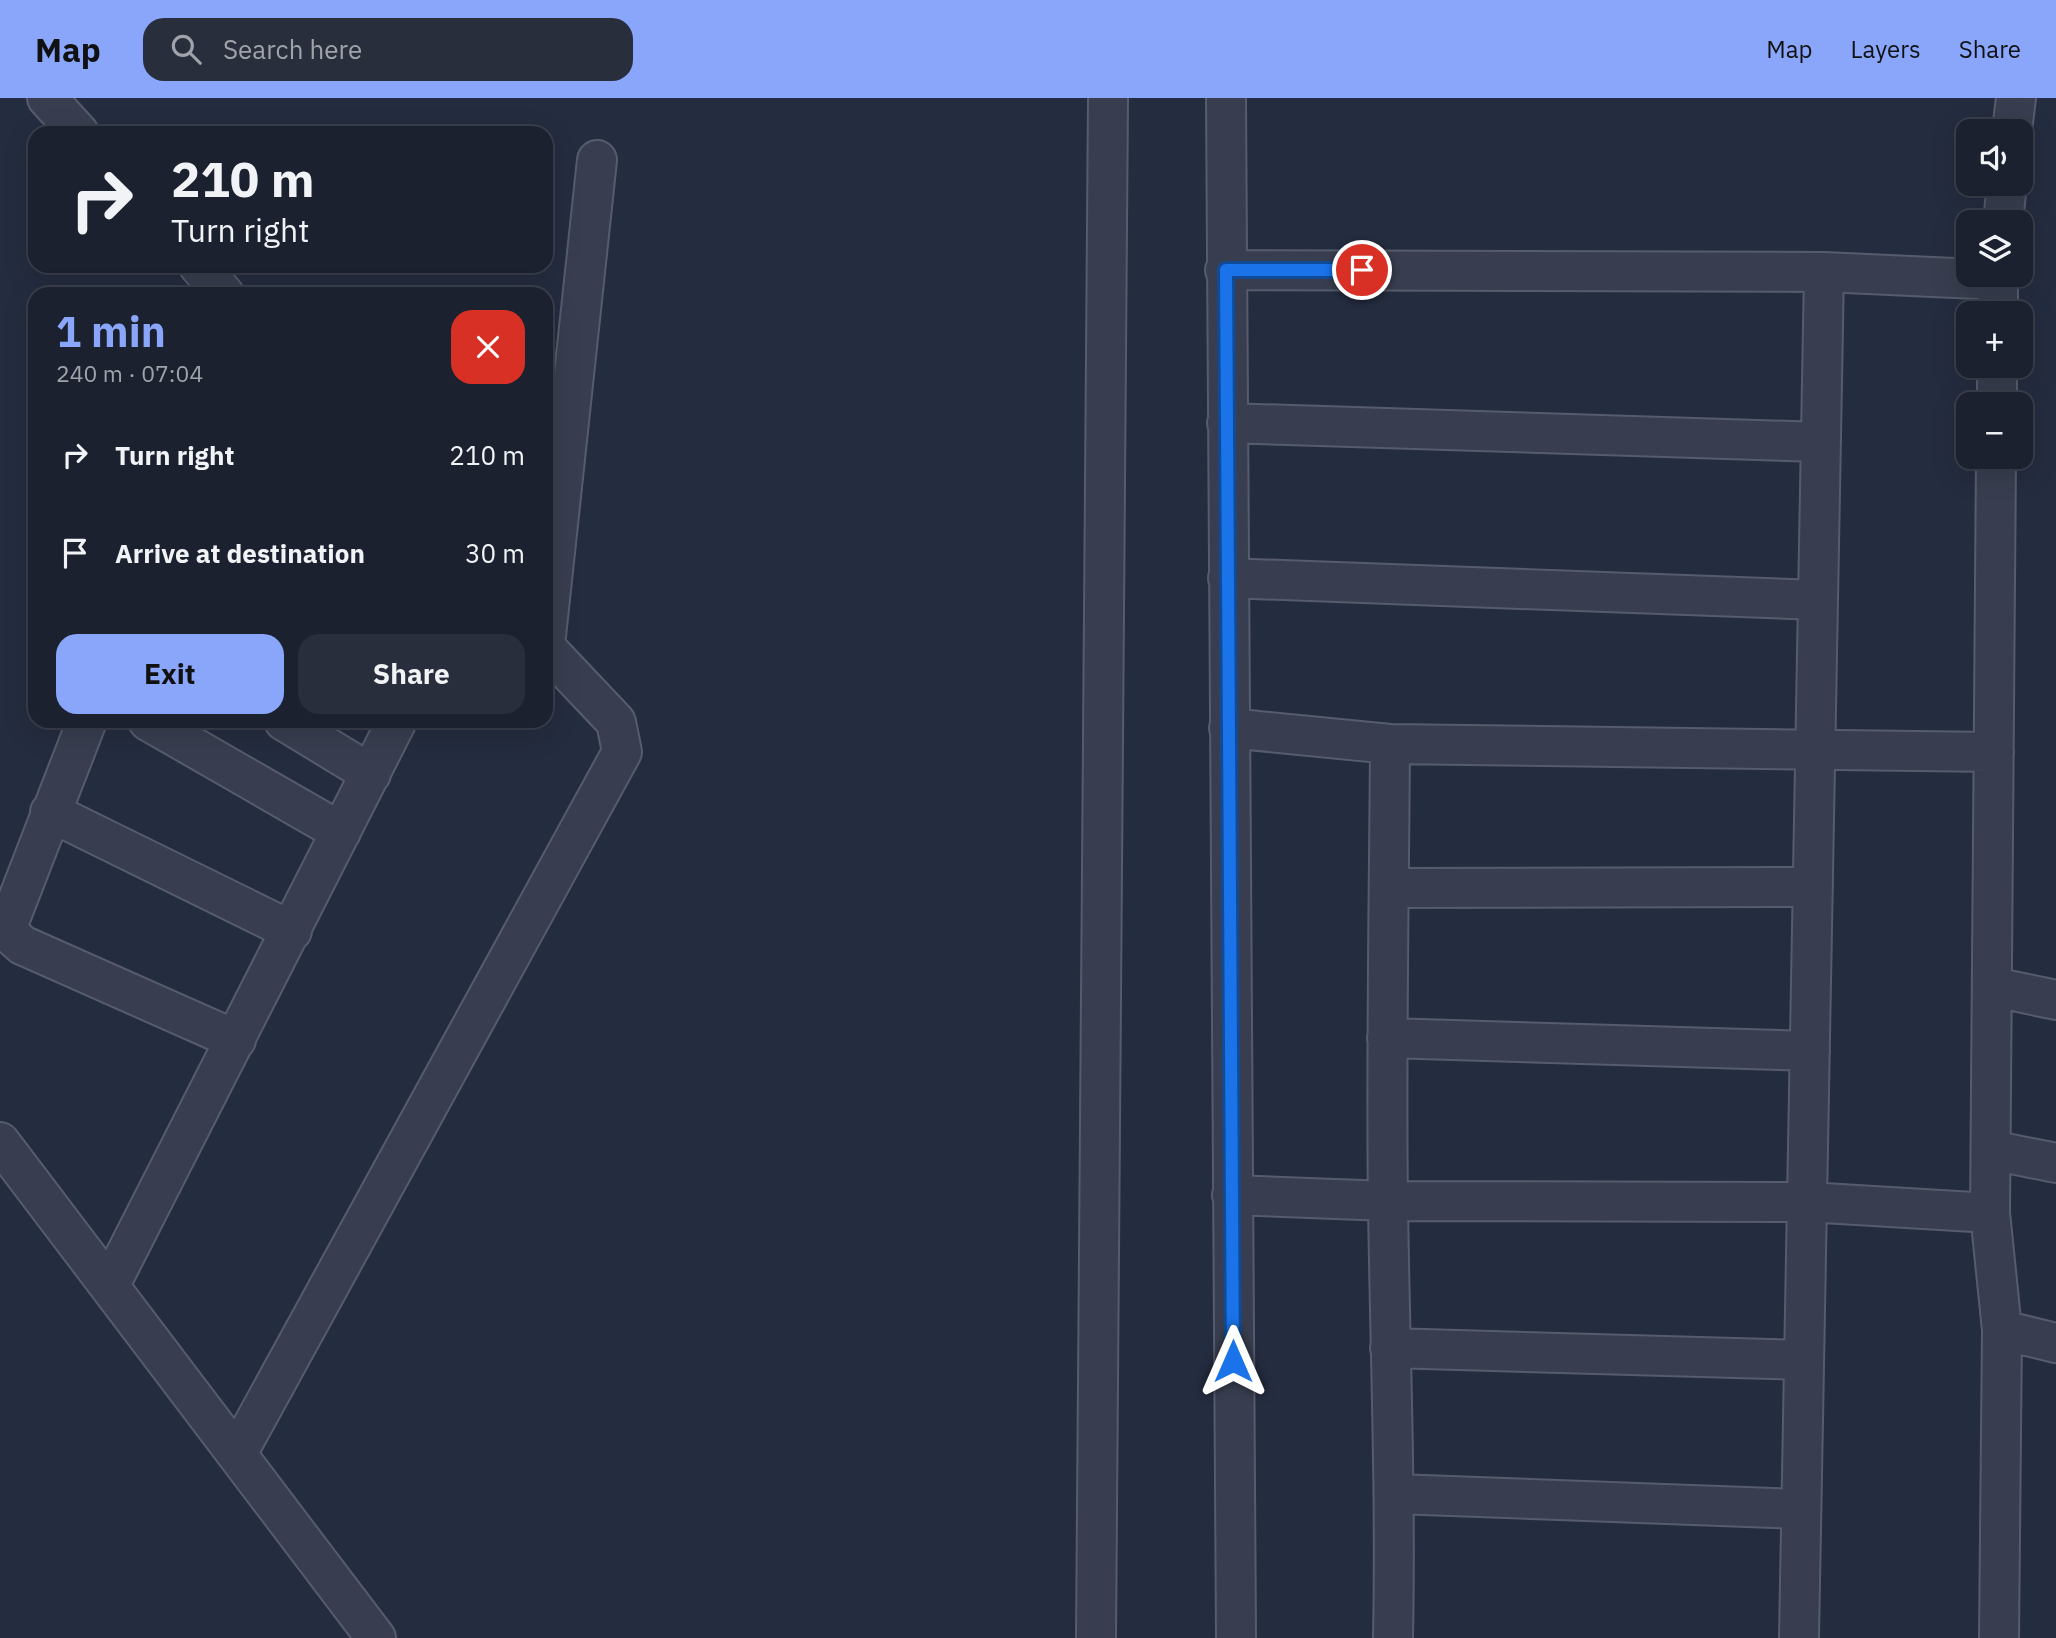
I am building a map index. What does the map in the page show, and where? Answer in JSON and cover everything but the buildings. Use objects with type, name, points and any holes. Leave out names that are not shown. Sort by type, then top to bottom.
[{"type":"street","points":[[47,98],[73,126]]},
{"type":"street","points":[[1096,1638],[1108,98]]},
{"type":"street","points":[[1226,98],[1236,1638]]},
{"type":"street","points":[[2013,119],[2016,98]]},
{"type":"street","points":[[553,571],[597,160]]},
{"type":"street","points":[[1226,270],[1824,272],[1998,289]]},
{"type":"street","points":[[1799,1638],[1824,272]]},
{"type":"street","points":[[205,273],[218,287]]},
{"type":"street","points":[[1227,424],[1821,442]]},
{"type":"street","points":[[1996,469],[1994,987],[1990,1213],[2002,1330],[1999,1638]]},
{"type":"street","points":[[1228,578],[1818,600]]},
{"type":"street","points":[[237,1454],[622,752],[616,722],[553,655]]},
{"type":"street","points":[[84,728],[9,922],[10,934],[22,945],[236,1040]]},
{"type":"street","points":[[160,728],[341,832]]},
{"type":"street","points":[[295,728],[371,774]]},
{"type":"street","points":[[110,1284],[394,728]]},
{"type":"street","points":[[1229,728],[1390,744],[1994,752]]},
{"type":"street","points":[[1390,744],[1387,1038],[1388,1201],[1396,1494],[1394,1638]]},
{"type":"street","points":[[50,812],[292,931]]},
{"type":"street","points":[[1389,888],[1813,887]]},
{"type":"street","points":[[1994,987],[2056,1000]]},
{"type":"street","points":[[1387,1038],[1810,1051]]},
{"type":"street","points":[[0,1142],[376,1638]]},
{"type":"street","points":[[1991,1150],[2056,1163]]},
{"type":"street","points":[[1232,1195],[1388,1201],[1807,1202],[1990,1213]]},
{"type":"street","points":[[2002,1330],[2056,1343]]},
{"type":"street","points":[[1391,1348],[1804,1360]]},
{"type":"street","points":[[1396,1494],[1801,1509]]},
{"type":"route","points":[[1233,1361],[1226,270],[1362,270]]}]
